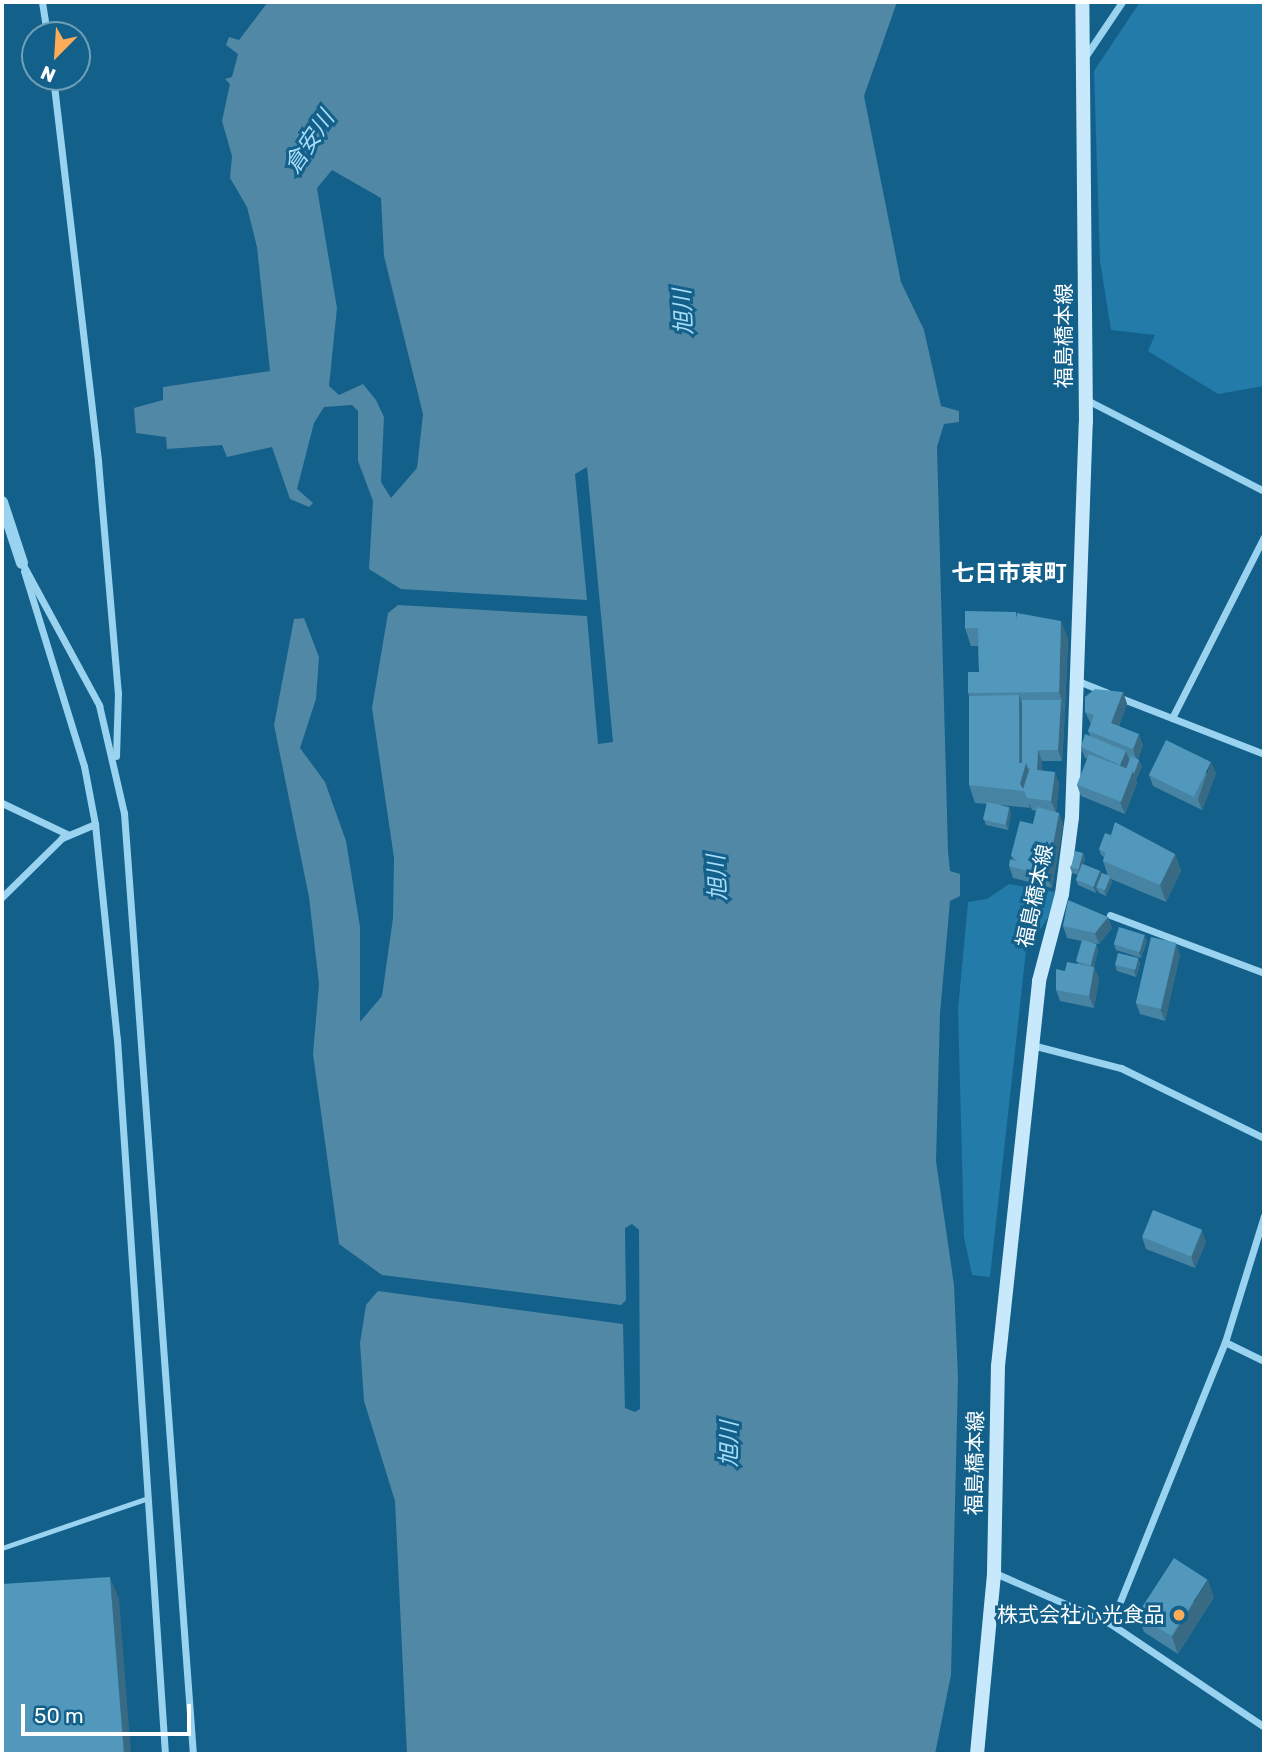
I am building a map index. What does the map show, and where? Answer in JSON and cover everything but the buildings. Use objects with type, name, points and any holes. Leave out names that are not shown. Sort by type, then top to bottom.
[{"type":"main road","name":"福島橋本線","points":[[978,1754],[994,1573],[998,1366],[1031,1044],[1045,950],[1062,894],[1078,681],[1085,399],[1082,2]]},
{"type":"street","points":[[42,2],[45,21]]},
{"type":"street","points":[[1082,61],[1122,2]]},
{"type":"street","points":[[55,91],[98,461],[118,693],[115,763],[129,860],[193,1754]]},
{"type":"street","points":[[1085,399],[1264,491]]},
{"type":"street","points":[[2,502],[84,766],[95,824],[117,1039],[145,1499],[165,1754]]},
{"type":"street","points":[[1172,718],[1264,537]]},
{"type":"street","points":[[22,563],[73,647],[115,763]]},
{"type":"street","points":[[1078,681],[1264,754]]},
{"type":"street","points":[[2,803],[69,835]]},
{"type":"street","points":[[2,897],[69,835],[95,824]]},
{"type":"street","points":[[1110,915],[1264,973]]},
{"type":"street","points":[[1031,1044],[1121,1068],[1264,1138]]},
{"type":"street","points":[[1111,1624],[1225,1342],[1264,1216]]},
{"type":"street","points":[[1225,1342],[1264,1361]]},
{"type":"street","points":[[994,1573],[1111,1624],[1264,1727]]},
{"type":"lane","points":[[2,1548],[145,1499]]},
{"type":"shaded area","points":[[1140,2],[1264,2],[1264,386],[1218,394],[1148,351],[1155,335],[1111,330],[1100,261],[1094,71]]},
{"type":"shaded area","points":[[1009,884],[1056,892],[1051,913],[1026,951],[990,1277],[972,1275],[964,1237],[958,1009],[968,902],[987,899]]},
{"type":"water","points":[[268,2],[897,2],[864,96],[901,282],[924,330],[941,406],[959,411],[959,422],[944,424],[937,447],[948,851],[950,871],[960,874],[960,896],[950,901],[940,1014],[936,1161],[954,1285],[958,1377],[951,1675],[935,1754],[407,1754],[395,1501],[364,1401],[360,1343],[366,1305],[378,1291],[623,1324],[625,1408],[635,1412],[640,1409],[639,1230],[632,1224],[625,1228],[626,1300],[621,1305],[382,1275],[339,1244],[313,1054],[319,984],[309,897],[274,725],[294,619],[304,618],[319,657],[316,699],[300,748],[325,782],[346,841],[360,927],[360,1022],[382,996],[393,918],[394,858],[372,708],[388,613],[398,605],[587,616],[598,744],[613,742],[587,467],[575,474],[587,600],[401,589],[369,569],[373,501],[358,461],[358,411],[352,405],[324,407],[314,423],[297,489],[313,503],[309,507],[290,499],[272,447],[227,457],[222,445],[167,449],[166,437],[136,433],[134,408],[163,400],[163,387],[270,371],[257,247],[247,207],[230,178],[232,156],[222,121],[230,84],[225,79],[232,77],[238,54],[226,45],[229,37],[239,40]],"holes":[[[332,170],[381,198],[384,256],[423,414],[417,468],[391,498],[381,482],[384,417],[376,400],[363,384],[339,395],[329,386],[337,308],[317,188]]]},
{"type":"place","name":"株式会社心光食品","points":[[1179,1615]]},
{"type":"district","name":"七日市東町","points":[[1009,573]]},
{"type":"water label","name":"倉安川","points":[[309,142]]},
{"type":"water label","name":"旭川","points":[[683,312]]},
{"type":"water label","name":"旭川","points":[[717,878]]},
{"type":"water label","name":"旭川","points":[[729,1444]]}]
